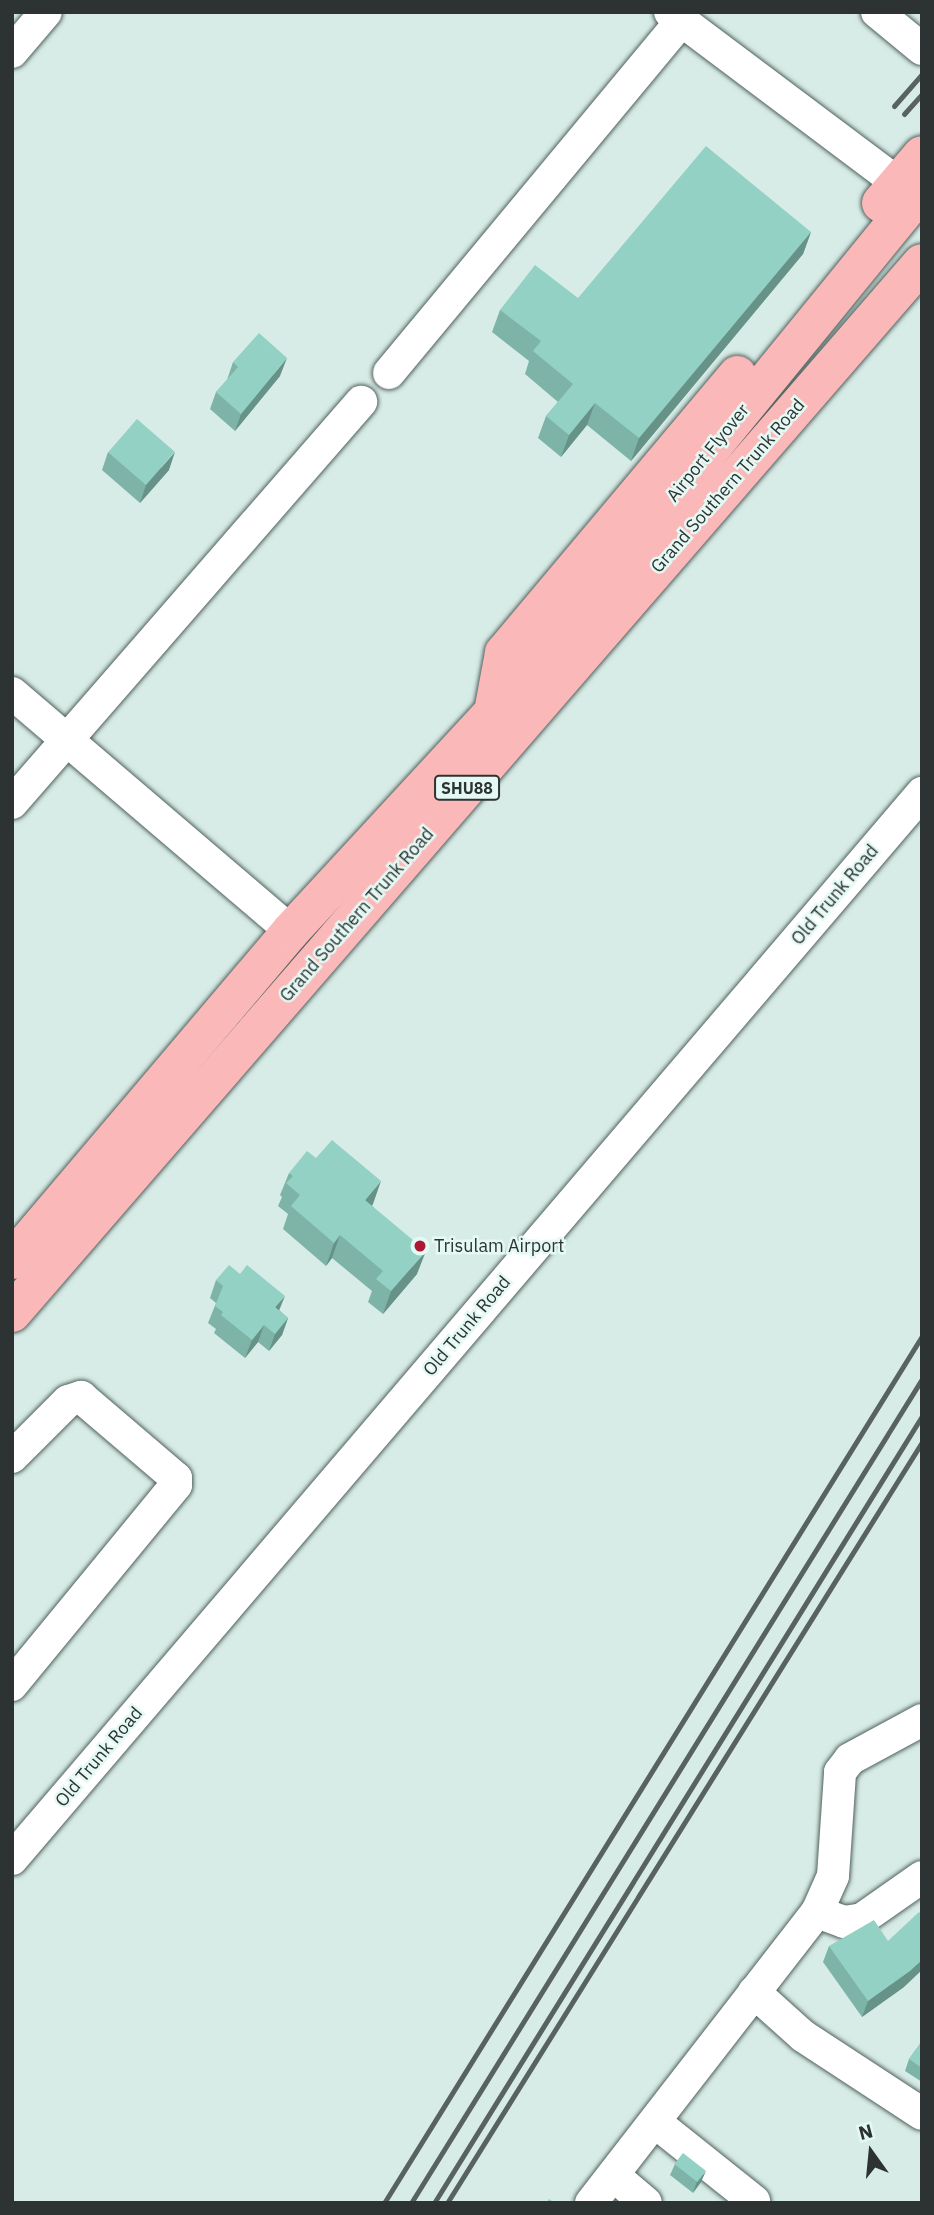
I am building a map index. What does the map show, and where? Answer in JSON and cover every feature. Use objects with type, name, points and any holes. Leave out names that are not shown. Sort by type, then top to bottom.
[{"type":"main road","name":"Airport Flyover","points":[[492,714],[526,676],[914,176]]},
{"type":"main road","points":[[492,714],[504,653],[914,176]]},
{"type":"main road","name":"Grand Southern Trunk Road","points":[[12,1313],[922,262]]},
{"type":"main road","name":"Grand Southern Trunk Road","points":[[12,1260],[291,932],[492,714]]},
{"type":"street","points":[[12,52],[46,12]]},
{"type":"street","points":[[877,12],[922,49]]},
{"type":"street","points":[[389,373],[675,17],[914,176]]},
{"type":"street","points":[[12,803],[361,402]]},
{"type":"street","points":[[12,693],[291,932]]},
{"type":"street","name":"Old Trunk Road","points":[[12,1859],[922,793]]},
{"type":"street","points":[[12,1457],[68,1401],[81,1397],[176,1478],[176,1485],[12,1685]]},
{"type":"street","points":[[591,2203],[817,1912],[833,1875],[840,1772],[850,1759],[922,1720]]},
{"type":"street","points":[[817,1912],[844,1922],[862,1919],[922,1877]]},
{"type":"street","points":[[754,1992],[803,2036],[922,2114]]},
{"type":"street","points":[[655,2122],[754,2201]]},
{"type":"street","points":[[613,2175],[646,2203]]},
{"type":"building","points":[[706,146],[811,232],[639,438],[595,403],[569,435],[546,416],[573,384],[533,351],[541,341],[500,310],[535,265],[578,298]]},
{"type":"building","points":[[259,333],[287,358],[241,414],[216,392],[238,367],[233,362]]},
{"type":"building","points":[[137,419],[175,452],[146,485],[108,452]]},
{"type":"building","points":[[332,1140],[381,1181],[365,1200],[426,1251],[391,1291],[376,1279],[383,1271],[340,1235],[334,1243],[291,1206],[300,1195],[286,1183],[293,1176],[289,1173],[307,1151],[316,1158]]},
{"type":"building","points":[[229,1265],[240,1274],[247,1265],[285,1296],[275,1307],[288,1318],[275,1334],[264,1325],[252,1340],[221,1315],[223,1312],[215,1306],[223,1286],[216,1280]]},
{"type":"building","points":[[919,1912],[922,1915],[922,1960],[868,2001],[829,1946],[874,1920],[888,1941]]},
{"type":"building","points":[[922,2041],[922,2068],[909,2059]]},
{"type":"building","points":[[683,2153],[706,2171],[697,2182],[674,2164]]},
{"type":"railway","points":[[894,106],[922,74]]},
{"type":"railway","points":[[904,114],[922,94]]},
{"type":"railway","points":[[384,2203],[922,1336]]},
{"type":"railway","points":[[411,2203],[922,1379]]},
{"type":"railway","points":[[434,2203],[922,1416]]},
{"type":"railway","points":[[447,2203],[922,1442]]},
{"type":"place","name":"Trisulam Airport","points":[[420,1246]]}]
